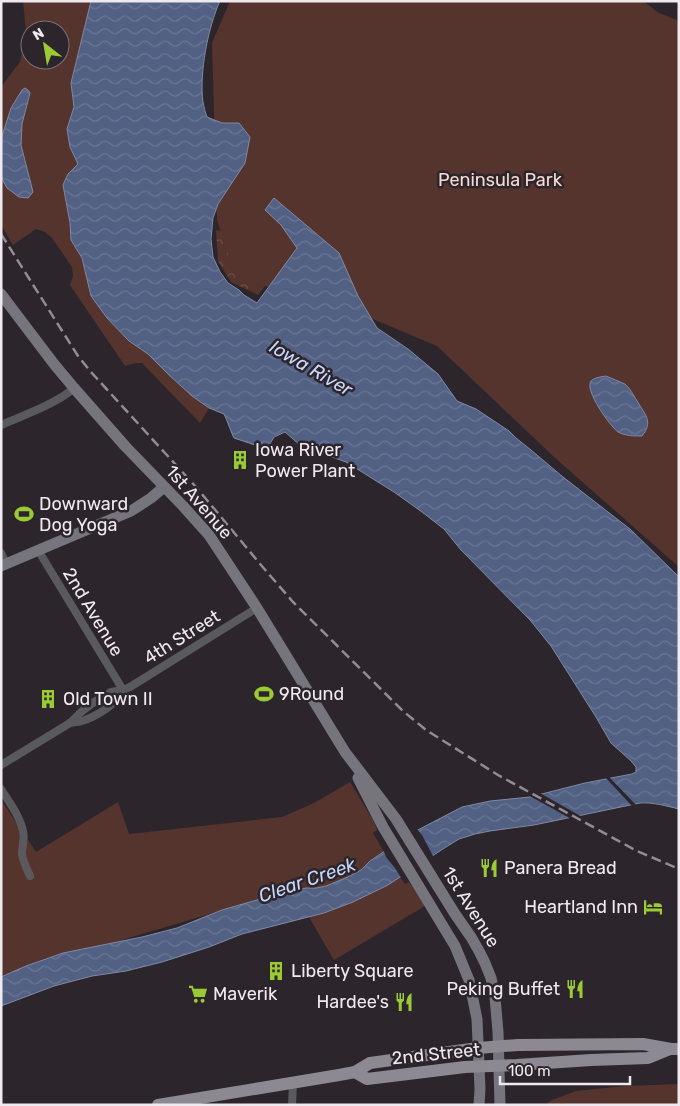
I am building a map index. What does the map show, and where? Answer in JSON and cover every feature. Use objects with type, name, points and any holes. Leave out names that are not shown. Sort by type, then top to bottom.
[{"type":"main road","name":"1st Avenue","points":[[1,294],[54,364],[124,446],[209,535],[257,608],[345,752],[383,827],[455,946],[469,980],[477,1019],[479,1105]]},
{"type":"main road","points":[[3,561],[38,550],[132,511],[164,486]]},
{"type":"main road","name":"1st Avenue","points":[[345,752],[396,819],[471,937],[485,963],[491,978],[498,1017],[500,1105]]},
{"type":"main road","name":"2nd Street","points":[[158,1105],[355,1072],[370,1063],[478,1048],[518,1045],[643,1044],[675,1049]]},
{"type":"main road","name":"2nd Street","points":[[355,1072],[367,1079],[479,1066],[648,1058],[675,1049]]},
{"type":"street","points":[[1,425],[55,401],[74,388]]},
{"type":"street","name":"2nd Avenue","points":[[38,550],[123,690]]},
{"type":"street","name":"4th Street","points":[[123,690],[257,608]]},
{"type":"street","points":[[1,765],[70,723],[94,702],[111,692],[123,690],[121,696],[100,713],[82,721],[70,723]]},
{"type":"street","points":[[1,789],[23,828],[23,860],[30,876]]},
{"type":"street","points":[[292,1105],[293,1083]]},
{"type":"green space","points":[[23,1],[91,1],[71,83],[74,107],[67,129],[70,147],[78,164],[68,174],[63,185],[71,240],[82,258],[91,296],[107,318],[129,341],[148,354],[192,396],[209,408],[200,423],[142,363],[125,366],[70,285],[73,276],[72,267],[52,238],[45,232],[36,229],[13,245],[1,225],[1,87],[20,62],[20,70],[70,70],[70,20],[25,20]]},
{"type":"green space","name":"Peninsula Park","points":[[230,1],[643,1],[659,13],[679,21],[679,567],[554,457],[437,346],[311,293],[237,282],[217,220],[212,43]]},
{"type":"green space","points":[[216,230],[244,236],[279,267],[258,295],[231,282],[218,261]]},
{"type":"green space","points":[[350,782],[373,820],[377,830],[373,833],[384,852],[367,863],[361,870],[326,886],[306,888],[257,900],[4,975],[1,974],[1,800],[36,852],[118,802],[129,834],[282,817],[314,803]]},
{"type":"green space","points":[[400,877],[405,884],[409,882],[416,890],[425,906],[334,960],[309,917],[324,913],[388,885]]},
{"type":"green space","points":[[679,1084],[679,1105],[545,1105],[552,1100],[576,1091],[625,1086]]},
{"type":"water","name":"Iowa River","points":[[91,1],[220,1],[212,24],[203,65],[202,91],[204,108],[207,117],[222,123],[239,123],[250,137],[245,163],[218,204],[213,218],[211,239],[213,257],[228,283],[257,303],[297,248],[281,225],[265,210],[274,198],[339,253],[358,296],[377,328],[408,349],[438,374],[457,401],[476,409],[509,431],[563,477],[630,529],[679,577],[679,809],[640,803],[534,825],[475,834],[459,839],[388,885],[353,902],[324,913],[242,934],[162,962],[126,971],[92,976],[54,986],[1,1006],[1,977],[26,966],[63,953],[177,928],[222,910],[257,900],[306,888],[326,886],[361,870],[370,861],[410,834],[462,807],[490,801],[530,797],[636,772],[636,767],[631,761],[611,743],[551,646],[530,620],[461,550],[444,529],[394,492],[346,462],[301,446],[285,432],[274,437],[267,449],[234,438],[224,414],[209,408],[192,396],[148,354],[129,341],[107,318],[91,296],[82,258],[71,240],[63,185],[68,174],[78,164],[70,147],[67,129],[74,107],[71,83]]},
{"type":"water","points":[[25,88],[30,93],[22,124],[21,145],[33,192],[28,198],[19,197],[7,188],[1,177],[2,136],[11,108]]},
{"type":"water","points":[[606,376],[625,384],[644,412],[648,423],[642,436],[618,432],[609,423],[594,400],[590,386],[591,381],[598,377]]},
{"type":"pier","points":[[604,776],[608,776],[637,806],[633,807]]},
{"type":"pier","points":[[538,792],[584,818],[573,820],[528,795]]},
{"type":"pier","points":[[416,828],[422,835],[434,858],[402,879],[386,857],[383,849]]},
{"type":"railway","points":[[1,234],[78,356],[91,372],[196,487],[293,602],[403,711],[426,730],[498,775],[637,851],[679,869]]},
{"type":"place","name":"Iowa River Power Plant","points":[[240,460]]},
{"type":"place","name":"Downward Dog Yoga","points":[[24,514]]},
{"type":"place","name":"9Round","points":[[264,694]]},
{"type":"place","name":"Old Town II","points":[[48,699]]},
{"type":"place","name":"Panera Bread","points":[[489,868]]},
{"type":"place","name":"Heartland Inn","points":[[653,907]]},
{"type":"place","name":"Liberty Square","points":[[276,971]]},
{"type":"place","name":"Peking Buffet","points":[[575,989]]},
{"type":"place","name":"Maverik","points":[[198,994]]},
{"type":"place","name":"Hardee's","points":[[404,1002]]},
{"type":"water label","name":"Clear Creek","points":[[307,880]]}]
